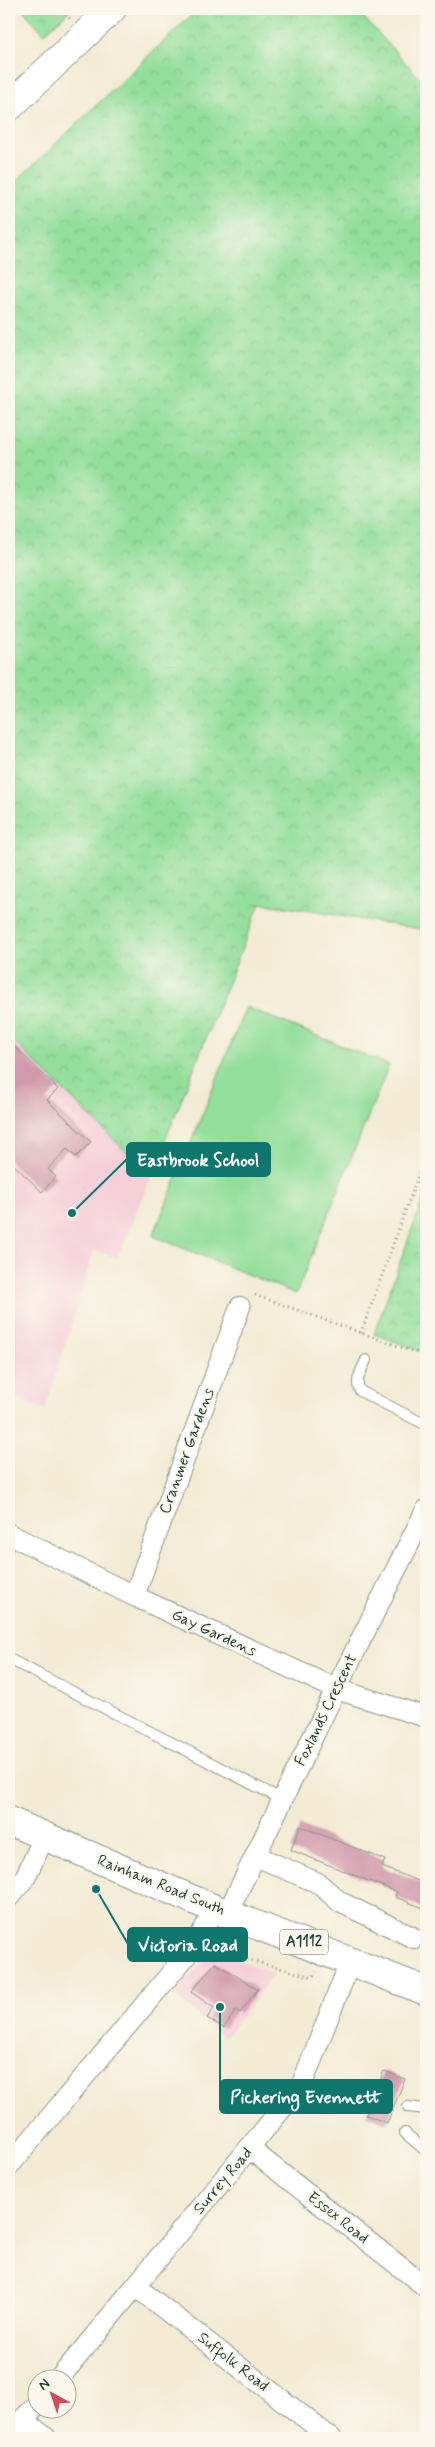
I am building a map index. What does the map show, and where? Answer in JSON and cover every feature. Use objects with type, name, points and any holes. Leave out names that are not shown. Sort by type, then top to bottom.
[{"type":"main road","points":[[9,106],[112,9]]},
{"type":"main road","name":"Rainham Road South","points":[[9,1821],[221,1910],[326,1950],[426,1992]]},
{"type":"street","name":"Cranmer Gardens","points":[[134,1596],[240,1306]]},
{"type":"street","name":"Foxlands Crescent","points":[[9,2166],[195,1945],[221,1910],[256,1856],[336,1689],[426,1510]]},
{"type":"street","name":"Gay Gardens","points":[[9,1534],[134,1596],[336,1689],[426,1717]]},
{"type":"street","points":[[9,1897],[25,1878],[44,1837]]},
{"type":"street","points":[[256,1856],[318,1883],[340,1902],[414,1938]]},
{"type":"street","name":"Surrey Road","points":[[66,2370],[302,2084],[351,1960]]},
{"type":"street","name":"Essex Road","points":[[250,2149],[426,2287]]},
{"type":"street","name":"Suffolk Road","points":[[135,2286],[331,2438]]},
{"type":"street","points":[[28,2414],[16,2427],[46,2438]]},
{"type":"lane","points":[[366,1360],[358,1378],[357,1386],[360,1391],[426,1425]]},
{"type":"lane","points":[[9,1659],[283,1800]]},
{"type":"lane","points":[[408,2107],[426,2108]]},
{"type":"lane","points":[[405,2133],[426,2151]]},
{"type":"path","points":[[361,1334],[426,1154]]},
{"type":"path","points":[[240,1306],[245,1292],[426,1356]]},
{"type":"path","points":[[195,1945],[313,1977],[326,1950]]},
{"type":"shaded area","points":[[9,1037],[151,1176],[118,1258],[94,1250],[45,1410],[9,1393]]},
{"type":"shaded area","points":[[212,1950],[274,1973],[225,2038],[174,1995]]},
{"type":"green space","points":[[22,9],[71,9],[44,34]]},
{"type":"green space","points":[[198,9],[356,9],[426,85],[426,930],[260,903],[151,1176],[9,1037],[9,188]]},
{"type":"green space","points":[[246,1007],[389,1065],[296,1294],[153,1236]]},
{"type":"green space","points":[[426,1190],[426,1353],[374,1334]]},
{"type":"building","points":[[9,1041],[58,1089],[47,1100],[91,1142],[76,1157],[67,1149],[48,1169],[56,1177],[42,1192],[9,1160]]},
{"type":"building","points":[[300,1826],[385,1860],[382,1867],[426,1884],[426,1909],[395,1897],[397,1892],[291,1850]]},
{"type":"building","points":[[215,1963],[258,1989],[240,2013],[236,2010],[224,2028],[207,2018],[214,2008],[191,1992]]},
{"type":"building","points":[[384,2071],[405,2079],[387,2123],[366,2115]]},
{"type":"place","name":"Eastbrook School","points":[[72,1213]]},
{"type":"place","name":"Victoria Road","points":[[96,1889]]},
{"type":"place","name":"Pickering Evennett","points":[[220,2007]]}]
